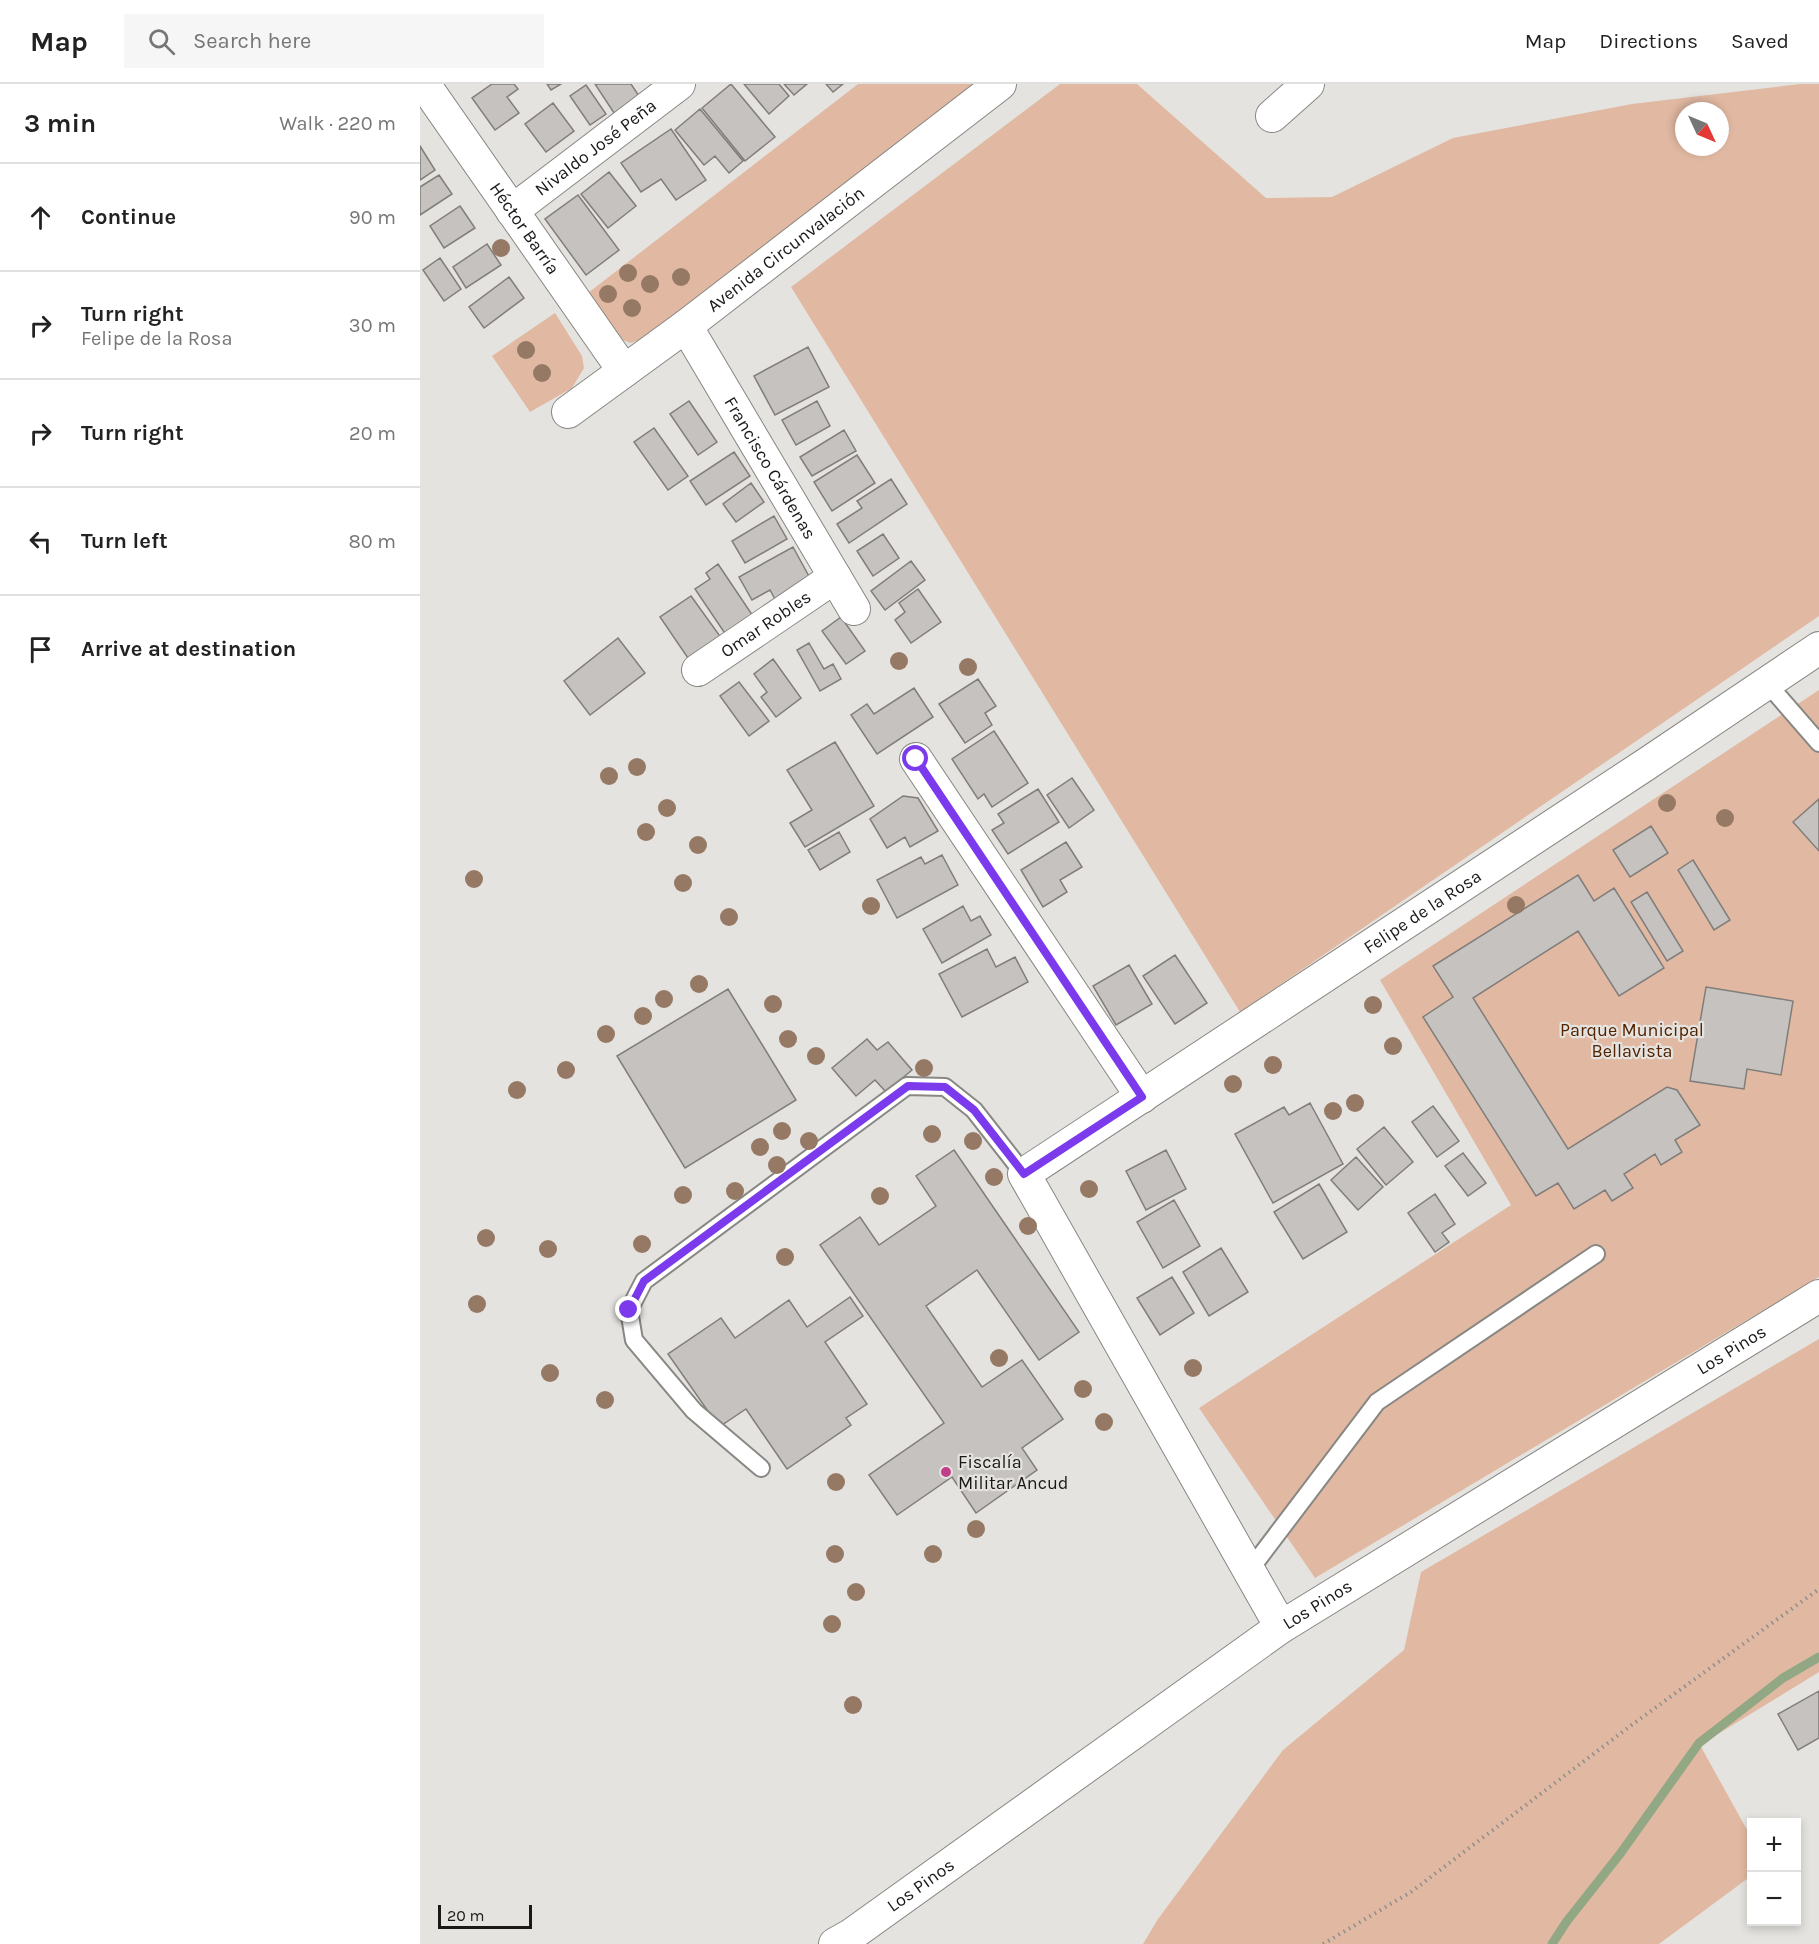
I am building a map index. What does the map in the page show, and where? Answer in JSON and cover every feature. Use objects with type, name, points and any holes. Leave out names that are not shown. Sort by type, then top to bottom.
[{"type":"street","name":"Héctor Barría","points":[[424,84],[624,371]]},
{"type":"street","name":"Nivaldo José Peña","points":[[512,212],[679,84]]},
{"type":"street","name":"Avenida Circunvalación","points":[[568,412],[686,326],[1000,84]]},
{"type":"street","points":[[1272,116],[1308,84]]},
{"type":"street","name":"Francisco Cárdenas","points":[[686,326],[854,609]]},
{"type":"street","name":"Omar Robles","points":[[698,670],[835,577]]},
{"type":"street","name":"Felipe de la Rosa","points":[[1024,1174],[1819,648]]},
{"type":"street","points":[[916,759],[1142,1097]]},
{"type":"street","points":[[1024,1174],[1281,1627]]},
{"type":"street","name":"Los Pinos","points":[[835,1944],[851,1935],[1281,1627],[1819,1296]]},
{"type":"lane","points":[[1767,683],[1819,743]]},
{"type":"lane","points":[[761,1468],[694,1411],[634,1340],[629,1310],[644,1281],[908,1086],[945,1087],[974,1110],[1024,1174]]},
{"type":"lane","points":[[1250,1571],[1377,1402],[1596,1254]]},
{"type":"path","points":[[1323,1944],[1411,1892],[1633,1724],[1819,1589]]},
{"type":"green space","points":[[858,84],[975,84],[643,339],[630,343],[618,338],[588,293]]},
{"type":"green space","points":[[1060,84],[1137,84],[1266,198],[1332,197],[1453,138],[1632,104],[1800,84],[1819,84],[1819,616],[1240,1012],[791,287]]},
{"type":"green space","points":[[555,313],[582,356],[584,368],[572,388],[530,412],[492,356]]},
{"type":"green space","name":"Parque Municipal Bellavista","points":[[1819,690],[1819,1277],[1315,1578],[1199,1408],[1511,1205],[1380,980]]},
{"type":"green space","points":[[1819,1339],[1819,1672],[1700,1745],[1747,1830],[1747,1879],[1659,1944],[1143,1944],[1158,1919],[1283,1750],[1404,1650],[1421,1572]]},
{"type":"building","points":[[492,84],[514,84],[518,89],[507,97],[519,113],[495,130],[472,98]]},
{"type":"building","points":[[547,84],[561,84],[551,90]]},
{"type":"building","points":[[595,84],[631,84],[641,99],[616,116]]},
{"type":"building","points":[[731,84],[775,137],[745,161],[702,108]]},
{"type":"building","points":[[744,84],[779,84],[789,96],[769,114]]},
{"type":"building","points":[[784,84],[807,84],[794,95]]},
{"type":"building","points":[[826,84],[843,84],[833,92]]},
{"type":"building","points":[[586,85],[606,114],[590,125],[570,96]]},
{"type":"building","points":[[553,103],[574,131],[546,152],[525,124]]},
{"type":"building","points":[[700,109],[743,161],[729,173],[715,156],[704,165],[675,130]]},
{"type":"building","points":[[671,129],[706,180],[676,200],[661,179],[641,192],[621,163]]},
{"type":"building","points":[[420,146],[435,170],[420,180]]},
{"type":"building","points":[[609,172],[636,206],[608,228],[581,194]]},
{"type":"building","points":[[439,175],[452,194],[420,215],[420,187]]},
{"type":"building","points":[[578,195],[619,250],[586,275],[545,219]]},
{"type":"building","points":[[460,206],[475,228],[444,248],[430,226]]},
{"type":"building","points":[[487,244],[501,265],[466,288],[453,267]]},
{"type":"building","points":[[440,258],[461,289],[444,301],[423,270]]},
{"type":"building","points":[[509,277],[524,298],[484,328],[469,307]]},
{"type":"building","points":[[808,347],[829,387],[775,415],[754,376]]},
{"type":"building","points":[[689,401],[717,442],[698,455],[670,414]]},
{"type":"building","points":[[817,401],[830,426],[796,445],[782,420]]},
{"type":"building","points":[[654,428],[688,476],[668,490],[634,442]]},
{"type":"building","points":[[844,430],[856,451],[812,476],[800,457]]},
{"type":"building","points":[[734,452],[750,476],[706,505],[690,481]]},
{"type":"building","points":[[857,455],[875,483],[832,511],[814,482]]},
{"type":"building","points":[[891,479],[907,504],[849,543],[837,524],[862,508],[857,501]]},
{"type":"building","points":[[751,483],[764,502],[736,522],[723,504]]},
{"type":"building","points":[[774,516],[787,539],[745,563],[732,541]]},
{"type":"building","points":[[883,534],[899,558],[873,576],[857,551]]},
{"type":"building","points":[[793,547],[811,580],[776,601],[770,590],[752,600],[739,577]]},
{"type":"building","points":[[911,561],[925,580],[885,610],[871,591]]},
{"type":"building","points":[[718,564],[753,616],[726,635],[695,589],[710,579],[706,573]]},
{"type":"building","points":[[918,589],[941,622],[911,643],[895,620],[905,612],[899,603]]},
{"type":"building","points":[[691,596],[722,639],[690,661],[660,617]]},
{"type":"building","points":[[841,617],[865,651],[846,664],[822,631]]},
{"type":"building","points":[[618,638],[645,673],[590,715],[564,681]]},
{"type":"building","points":[[809,643],[824,669],[833,664],[841,679],[820,691],[797,650]]},
{"type":"building","points":[[773,659],[801,698],[776,717],[761,697],[767,692],[754,674]]},
{"type":"building","points":[[978,679],[996,706],[985,713],[992,725],[965,743],[939,704]]},
{"type":"building","points":[[739,682],[769,721],[749,736],[720,696]]},
{"type":"building","points":[[914,688],[933,717],[877,754],[851,715],[867,704],[874,714]]},
{"type":"building","points":[[994,731],[1028,783],[992,807],[984,794],[978,799],[952,759]]},
{"type":"building","points":[[835,742],[874,806],[805,847],[790,823],[812,810],[787,770]]},
{"type":"building","points":[[1072,778],[1094,810],[1069,828],[1047,795]]},
{"type":"building","points":[[1038,789],[1059,822],[1008,854],[992,830],[1004,823],[998,814]]},
{"type":"building","points":[[903,796],[918,798],[938,831],[910,847],[905,837],[887,848],[870,819]]},
{"type":"building","points":[[1819,799],[1819,851],[1793,822]]},
{"type":"building","points":[[1651,826],[1668,853],[1630,877],[1613,850]]},
{"type":"building","points":[[839,832],[850,852],[820,870],[808,850]]},
{"type":"building","points":[[1066,842],[1082,867],[1060,880],[1067,892],[1043,907],[1021,870]]},
{"type":"building","points":[[942,855],[958,885],[897,918],[877,880],[921,857],[925,864]]},
{"type":"building","points":[[1693,860],[1730,920],[1714,930],[1678,870]]},
{"type":"building","points":[[1578,875],[1594,901],[1614,888],[1664,968],[1619,996],[1578,931],[1473,998],[1568,1149],[1667,1087],[1677,1090],[1700,1125],[1675,1140],[1682,1152],[1661,1165],[1655,1154],[1624,1174],[1633,1188],[1612,1201],[1605,1190],[1574,1209],[1558,1183],[1536,1196],[1423,1017],[1453,997],[1433,966]]},
{"type":"building","points":[[1647,892],[1683,951],[1667,961],[1631,902]]},
{"type":"building","points":[[963,906],[971,921],[980,916],[991,935],[942,963],[923,929]]},
{"type":"building","points":[[987,949],[996,967],[1015,957],[1028,982],[962,1017],[939,974]]},
{"type":"building","points":[[1175,955],[1207,1003],[1175,1024],[1143,976]]},
{"type":"building","points":[[1129,965],[1152,1004],[1116,1025],[1093,986]]},
{"type":"building","points":[[1706,987],[1793,1001],[1781,1075],[1747,1069],[1744,1089],[1690,1081]]},
{"type":"building","points":[[728,989],[796,1100],[685,1168],[617,1056]]},
{"type":"building","points":[[867,1039],[877,1050],[888,1042],[912,1070],[886,1092],[875,1080],[856,1096],[832,1068]]},
{"type":"building","points":[[1310,1103],[1343,1164],[1273,1203],[1235,1134],[1284,1107],[1289,1115]]},
{"type":"building","points":[[1433,1106],[1459,1141],[1437,1157],[1412,1122]]},
{"type":"building","points":[[1384,1127],[1413,1162],[1386,1185],[1357,1149]]},
{"type":"building","points":[[954,1150],[1079,1332],[1039,1360],[977,1270],[926,1306],[982,1387],[1022,1360],[1063,1419],[1022,1448],[1037,1470],[976,1513],[952,1477],[897,1515],[869,1475],[944,1423],[820,1245],[860,1217],[879,1245],[936,1206],[916,1176]]},
{"type":"building","points":[[1166,1150],[1186,1189],[1146,1210],[1126,1171]]},
{"type":"building","points":[[1463,1153],[1486,1183],[1468,1196],[1445,1166]]},
{"type":"building","points":[[1356,1157],[1383,1187],[1358,1210],[1331,1180]]},
{"type":"building","points":[[1319,1184],[1347,1232],[1303,1259],[1274,1212]]},
{"type":"building","points":[[1435,1194],[1455,1224],[1442,1233],[1449,1242],[1435,1252],[1408,1213]]},
{"type":"building","points":[[1174,1200],[1200,1246],[1163,1268],[1137,1222]]},
{"type":"building","points":[[1221,1248],[1248,1292],[1209,1316],[1183,1272]]},
{"type":"building","points":[[1172,1277],[1194,1313],[1160,1335],[1137,1298]]},
{"type":"building","points":[[850,1297],[863,1316],[825,1342],[867,1404],[846,1418],[851,1425],[787,1469],[746,1409],[719,1427],[668,1354],[721,1318],[735,1338],[789,1300],[807,1327]]},
{"type":"building","points":[[1819,1691],[1819,1738],[1798,1750],[1778,1714]]},
{"type":"waterway","points":[[1552,1944],[1699,1743],[1783,1678],[1819,1657]]},
{"type":"place","name":"Fiscalía Militar Ancud","points":[[946,1472]]},
{"type":"route","points":[[629,1310],[644,1281],[908,1086],[945,1087],[974,1110],[1024,1174],[1142,1097],[916,759]]}]
